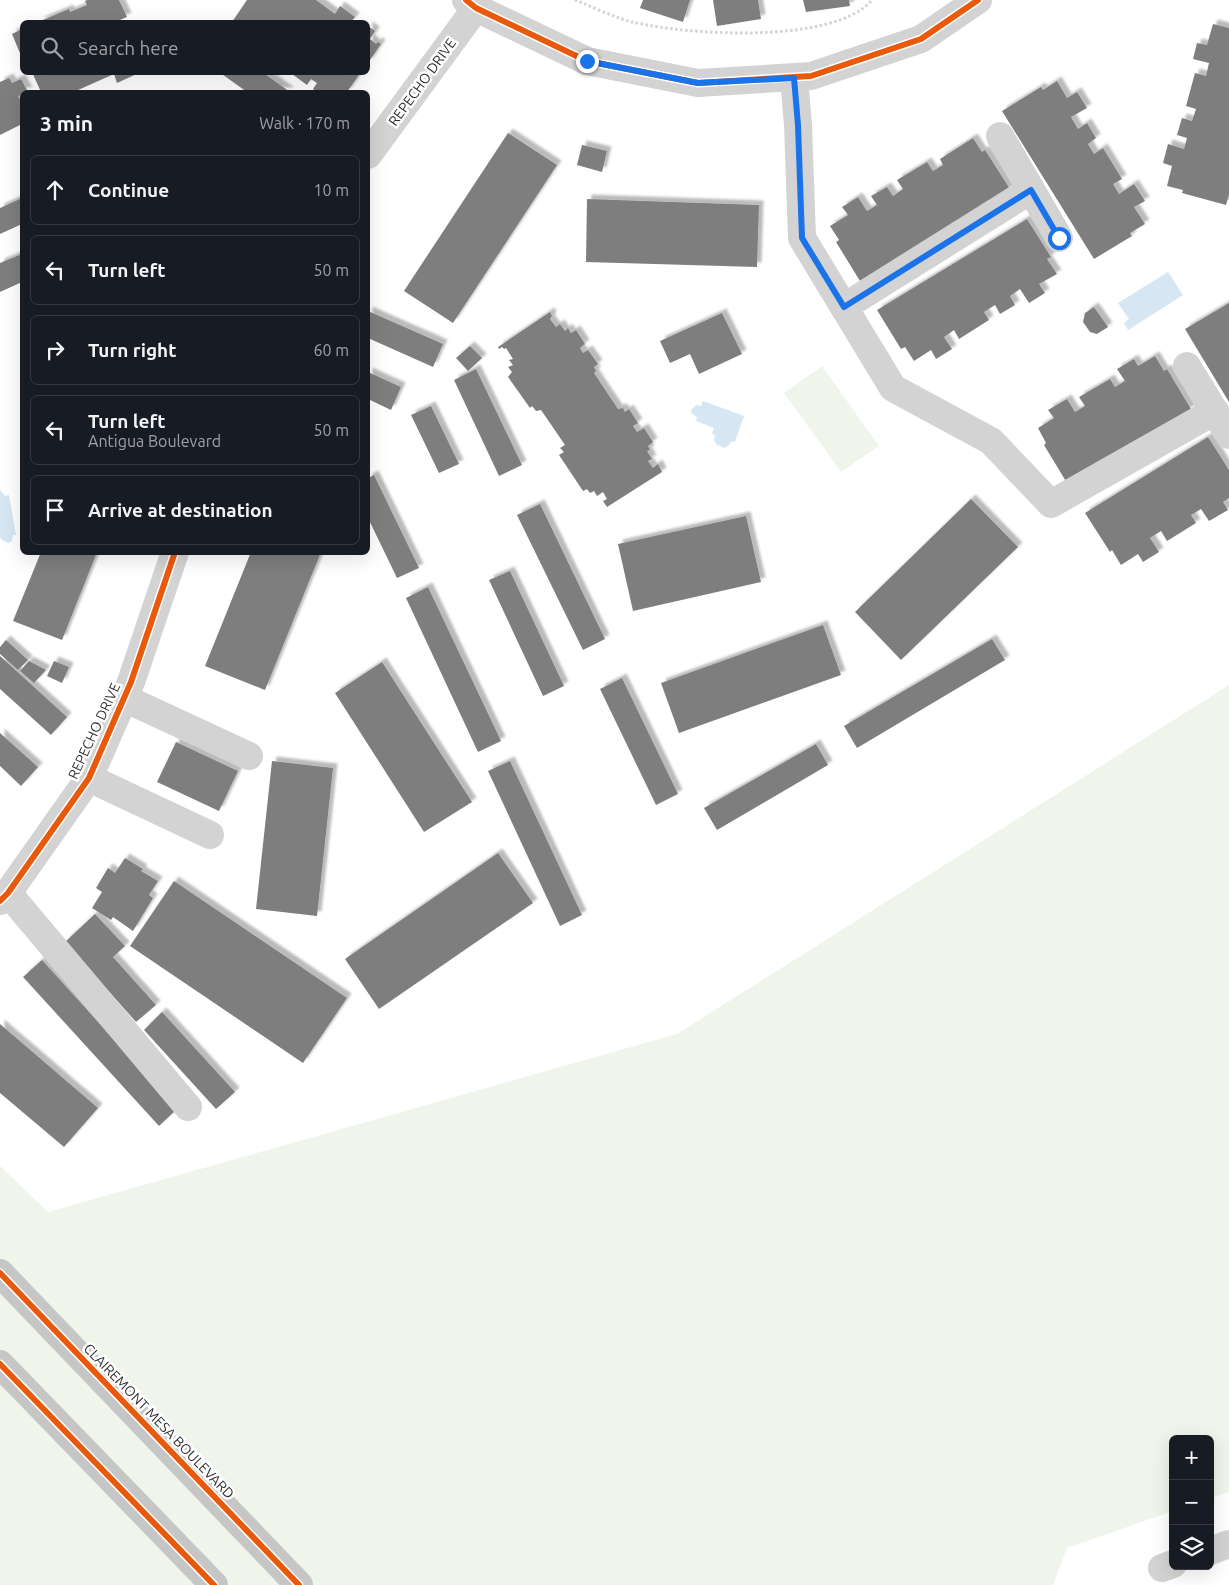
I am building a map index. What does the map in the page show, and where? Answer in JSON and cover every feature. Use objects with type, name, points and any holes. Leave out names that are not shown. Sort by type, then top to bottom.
[{"type":"main road","name":"CLAIREMONT MESA BOULEVARD","points":[[0,1273],[299,1585]]},
{"type":"main road","points":[[0,1364],[214,1585]]},
{"type":"street","points":[[471,4],[587,61],[698,83],[811,76],[921,39],[978,0]]},
{"type":"street","name":"REPECHO DRIVE","points":[[370,153],[471,4]]},
{"type":"street","points":[[794,78],[798,125],[802,238],[893,388],[991,441],[1051,504],[1215,411]]},
{"type":"street","points":[[1000,136],[1059,238]]},
{"type":"street","points":[[844,307],[1031,190]]},
{"type":"street","points":[[1187,366],[1229,435]]},
{"type":"street","name":"REPECHO DRIVE","points":[[4,897],[89,778],[124,698],[174,555]]},
{"type":"street","points":[[124,698],[249,756]]},
{"type":"street","points":[[89,778],[210,835]]},
{"type":"street","points":[[4,897],[188,1107]]},
{"type":"street","points":[[1214,1549],[1229,1544]]},
{"type":"path","points":[[575,0],[631,21],[668,28],[706,32],[758,33],[824,26],[866,8],[872,0]]},
{"type":"shaded area","points":[[822,366],[879,446],[841,472],[784,393]]},
{"type":"shaded area","points":[[1229,685],[1229,1492],[1214,1497],[1214,1435],[1169,1435],[1169,1512],[1067,1548],[1053,1585],[0,1585],[0,1166],[48,1212],[677,1034]]},
{"type":"water","points":[[1168,272],[1183,295],[1128,330],[1124,323],[1129,319],[1118,303]]},
{"type":"water","points":[[703,401],[744,416],[735,442],[732,441],[725,448],[717,445],[714,440],[715,435],[712,434],[714,428],[696,421],[697,417],[692,414],[691,410],[696,405],[701,406]]},
{"type":"water","points":[[0,490],[5,496],[9,495],[16,535],[13,535],[12,541],[8,543],[0,537]]},
{"type":"building","points":[[119,0],[127,17],[120,20],[43,20],[69,9],[70,12],[87,5],[85,1]]},
{"type":"building","points":[[247,0],[316,0],[335,14],[340,6],[355,17],[353,20],[233,20]]},
{"type":"building","points":[[643,0],[690,0],[683,22],[640,8]]},
{"type":"building","points":[[713,0],[758,0],[761,19],[717,26]]},
{"type":"building","points":[[803,0],[849,0],[850,6],[806,12]]},
{"type":"building","points":[[1213,24],[1229,28],[1229,194],[1226,205],[1182,193],[1183,190],[1167,186],[1172,166],[1163,163],[1168,144],[1184,149],[1187,138],[1177,135],[1182,118],[1192,121],[1196,109],[1186,106],[1195,73],[1206,76],[1209,63],[1193,59],[1197,43],[1207,45]]},
{"type":"building","points":[[370,27],[375,31],[370,39]]},
{"type":"building","points":[[20,30],[20,53],[12,34]]},
{"type":"building","points":[[370,39],[376,44],[378,42],[381,44],[370,60]]},
{"type":"building","points":[[33,75],[112,75],[78,90],[40,90]]},
{"type":"building","points":[[114,75],[134,75],[117,83]]},
{"type":"building","points":[[223,75],[266,75],[287,90],[244,90]]},
{"type":"building","points":[[293,75],[359,75],[348,90],[314,90],[313,89],[317,83],[311,79],[307,85]]},
{"type":"building","points":[[9,78],[12,83],[21,79],[27,90],[20,90],[20,96],[18,96],[20,100],[20,125],[0,135],[0,82]]},
{"type":"building","points":[[1057,81],[1067,98],[1077,92],[1087,108],[1071,117],[1078,129],[1087,123],[1096,138],[1088,144],[1094,154],[1103,148],[1122,179],[1113,184],[1119,194],[1134,184],[1145,201],[1134,207],[1145,224],[1130,233],[1132,236],[1094,259],[1002,111],[1041,87],[1043,90]]},
{"type":"building","points":[[508,133],[557,165],[453,323],[404,291]]},
{"type":"building","points":[[973,138],[982,152],[985,150],[1010,189],[860,281],[836,242],[839,240],[830,226],[848,215],[842,207],[858,197],[867,211],[877,205],[871,196],[887,187],[893,196],[903,189],[897,180],[927,162],[933,171],[943,165],[940,159]]},
{"type":"building","points":[[582,145],[607,151],[602,172],[577,165]]},
{"type":"building","points":[[20,199],[20,225],[0,234],[0,208]]},
{"type":"building","points":[[587,199],[759,205],[757,267],[586,262]]},
{"type":"building","points":[[1027,219],[1051,257],[1047,259],[1057,274],[1039,284],[1045,293],[1029,303],[1020,289],[1010,296],[1015,305],[1000,314],[995,305],[984,312],[989,320],[959,339],[954,330],[944,337],[952,349],[936,359],[931,350],[914,361],[905,347],[901,349],[877,310]]},
{"type":"building","points":[[20,255],[20,283],[0,292],[0,263]]},
{"type":"building","points":[[1229,303],[1229,402],[1185,329]]},
{"type":"building","points":[[1094,307],[1108,327],[1097,334],[1090,332],[1083,322],[1085,313]]},
{"type":"building","points":[[370,312],[443,344],[433,367],[370,339]]},
{"type":"building","points":[[550,312],[552,316],[550,319],[556,327],[560,324],[565,331],[568,328],[571,333],[576,330],[585,344],[580,348],[583,353],[588,350],[598,364],[594,367],[596,371],[594,373],[618,409],[623,408],[625,412],[629,409],[638,423],[633,426],[637,432],[644,428],[653,442],[648,446],[650,450],[647,451],[652,459],[648,461],[653,468],[658,464],[662,472],[607,507],[603,501],[607,499],[603,492],[597,496],[594,491],[590,493],[587,489],[583,491],[559,455],[564,452],[560,448],[565,445],[541,410],[536,411],[532,406],[530,408],[508,377],[512,372],[508,367],[513,365],[509,360],[513,359],[506,348],[502,347],[499,349],[498,347]]},
{"type":"building","points":[[722,313],[742,354],[699,374],[690,354],[670,363],[660,341]]},
{"type":"building","points":[[470,346],[482,358],[468,371],[456,358]]},
{"type":"building","points":[[1155,356],[1164,371],[1167,369],[1191,409],[1067,483],[1044,445],[1046,443],[1038,428],[1054,418],[1048,410],[1067,399],[1075,412],[1085,406],[1079,397],[1110,379],[1115,387],[1125,381],[1117,369],[1134,359],[1138,366]]},
{"type":"building","points":[[476,369],[522,465],[499,476],[454,380]]},
{"type":"building","points":[[370,373],[401,387],[391,410],[370,400]]},
{"type":"building","points":[[431,406],[459,464],[439,473],[411,415]]},
{"type":"building","points":[[1208,437],[1229,470],[1229,498],[1223,502],[1228,510],[1209,521],[1201,509],[1191,515],[1196,523],[1167,541],[1161,531],[1150,538],[1159,552],[1143,562],[1138,554],[1121,565],[1112,550],[1110,552],[1085,513]]},
{"type":"building","points":[[374,475],[419,568],[397,578],[370,522],[370,477]]},
{"type":"building","points":[[971,499],[1018,547],[901,660],[855,612]]},
{"type":"building","points":[[540,504],[605,639],[583,650],[517,515]]},
{"type":"building","points":[[746,516],[761,582],[633,611],[618,544]]},
{"type":"building","points":[[40,555],[96,555],[62,640],[13,621]]},
{"type":"building","points":[[250,555],[320,555],[265,690],[205,666]]},
{"type":"building","points":[[510,571],[564,686],[543,696],[489,580]]},
{"type":"building","points":[[428,587],[501,741],[478,752],[406,598]]},
{"type":"building","points":[[823,625],[841,675],[679,733],[661,683]]},
{"type":"building","points":[[992,639],[1005,660],[857,748],[844,726]]},
{"type":"building","points":[[6,640],[28,660],[18,670],[0,654],[0,647]]},
{"type":"building","points":[[0,656],[67,717],[51,735],[0,689]]},
{"type":"building","points":[[29,661],[46,670],[34,683],[20,671]]},
{"type":"building","points":[[54,661],[69,667],[62,683],[47,676]]},
{"type":"building","points":[[382,662],[472,802],[424,832],[335,693]]},
{"type":"building","points":[[622,678],[678,794],[656,805],[600,689]]},
{"type":"building","points":[[0,733],[38,767],[21,786],[0,766]]},
{"type":"building","points":[[176,742],[238,771],[219,811],[157,782]]},
{"type":"building","points":[[816,744],[828,765],[717,830],[704,808]]},
{"type":"building","points":[[272,761],[333,768],[317,916],[256,909]]},
{"type":"building","points":[[510,761],[582,915],[560,926],[488,771]]},
{"type":"building","points":[[498,853],[533,903],[379,1009],[345,959]]},
{"type":"building","points":[[125,858],[143,869],[141,871],[158,881],[149,895],[153,898],[133,931],[113,917],[111,920],[92,908],[102,892],[96,888],[108,868],[115,873]]},
{"type":"building","points":[[174,881],[347,998],[303,1063],[130,946]]},
{"type":"building","points":[[95,914],[125,946],[113,957],[156,1005],[136,1022],[65,942]]},
{"type":"building","points":[[42,960],[177,1109],[159,1126],[23,977]]},
{"type":"building","points":[[162,1012],[235,1092],[216,1109],[144,1030]]},
{"type":"building","points":[[0,1024],[98,1108],[64,1147],[0,1093]]},
{"type":"cycle path","points":[[466,0],[476,8],[587,61],[698,83],[811,76],[921,39],[978,0]]},
{"type":"cycle path","points":[[0,901],[8,893],[89,778],[131,682],[174,555]]},
{"type":"cycle path","points":[[0,1273],[299,1585]]},
{"type":"cycle path","points":[[0,1364],[214,1585]]},
{"type":"route","points":[[587,61],[698,83],[794,78],[798,125],[802,238],[844,307],[1031,190],[1059,238]]}]
